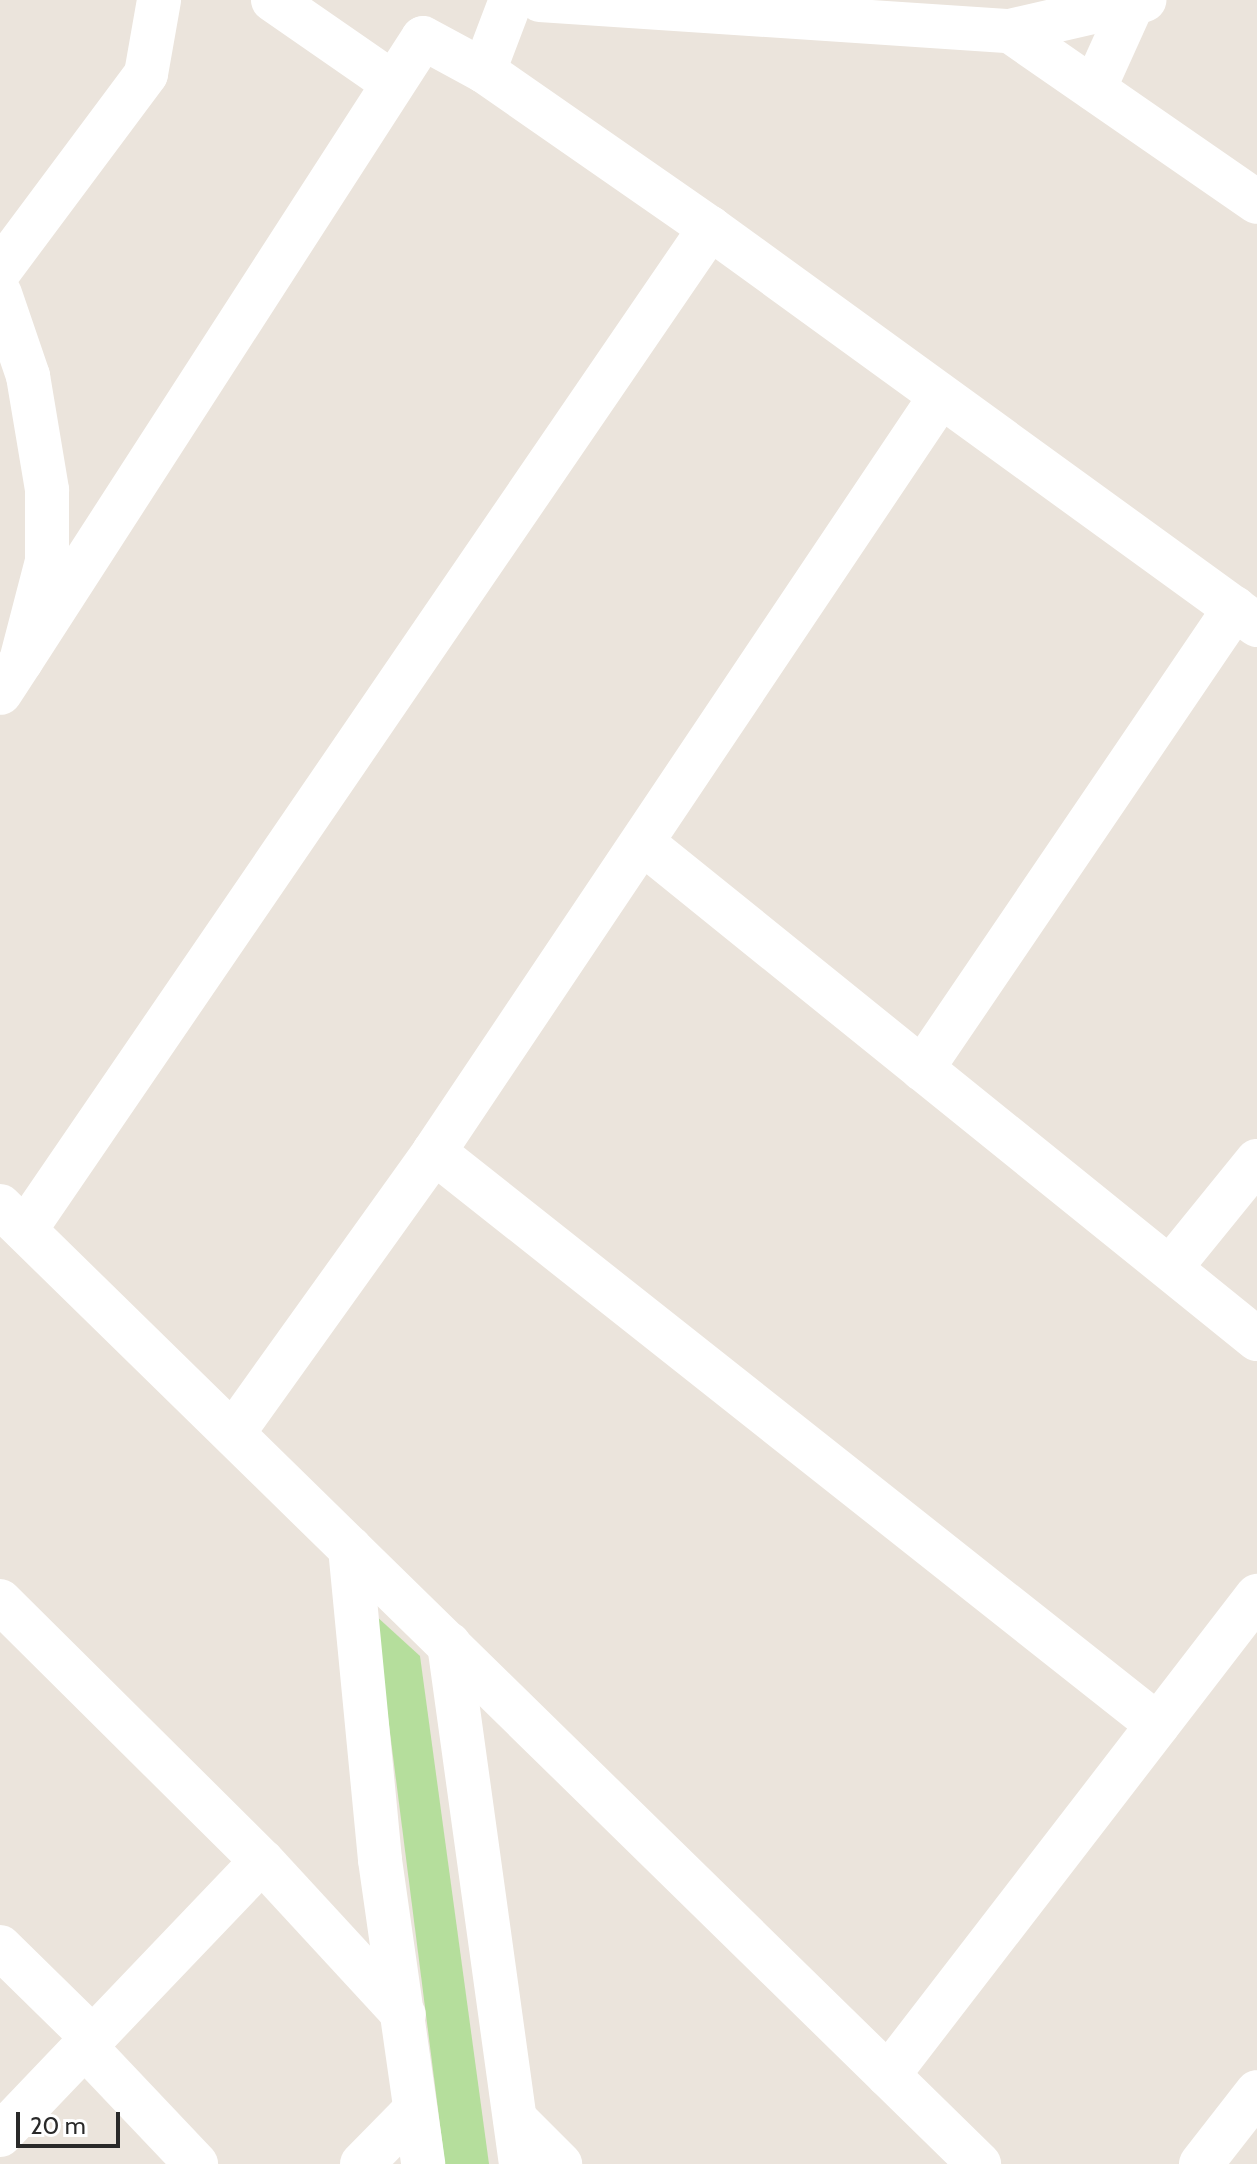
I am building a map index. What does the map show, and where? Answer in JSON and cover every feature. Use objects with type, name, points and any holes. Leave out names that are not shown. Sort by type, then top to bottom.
[{"type":"street","points":[[0,270],[146,74],[159,0]]},
{"type":"street","points":[[273,0],[393,83]]},
{"type":"street","points":[[484,71],[511,0]]},
{"type":"street","points":[[540,0],[1010,31],[1138,2]]},
{"type":"street","points":[[1094,89],[1138,2]]},
{"type":"street","points":[[1010,31],[1257,202]]},
{"type":"street","points":[[10,677],[423,38],[484,71],[710,228],[1246,616],[922,1069]]},
{"type":"street","points":[[710,228],[12,1218],[979,2164]]},
{"type":"street","points":[[0,294],[28,376],[47,490],[47,561],[10,677]]},
{"type":"street","points":[[233,1433],[434,1152],[644,844],[940,397]]},
{"type":"street","points":[[644,844],[1257,1339]]},
{"type":"street","points":[[434,1152],[1158,1725]]},
{"type":"street","points":[[1170,1268],[1257,1161]]},
{"type":"street","points":[[350,1548],[380,1860],[423,2164]]},
{"type":"street","points":[[888,2075],[1257,1596]]},
{"type":"street","points":[[0,1601],[262,1861],[404,2015]]},
{"type":"street","points":[[449,1644],[521,2164]]},
{"type":"street","points":[[0,2135],[262,1861]]},
{"type":"street","points":[[0,1947],[196,2164]]},
{"type":"street","points":[[1201,2164],[1257,2092]]},
{"type":"street","points":[[362,2164],[415,2110]]},
{"type":"street","points":[[515,2119],[560,2164]]},
{"type":"green space","points":[[375,1615],[420,1656],[489,2164],[445,2164]]}]
